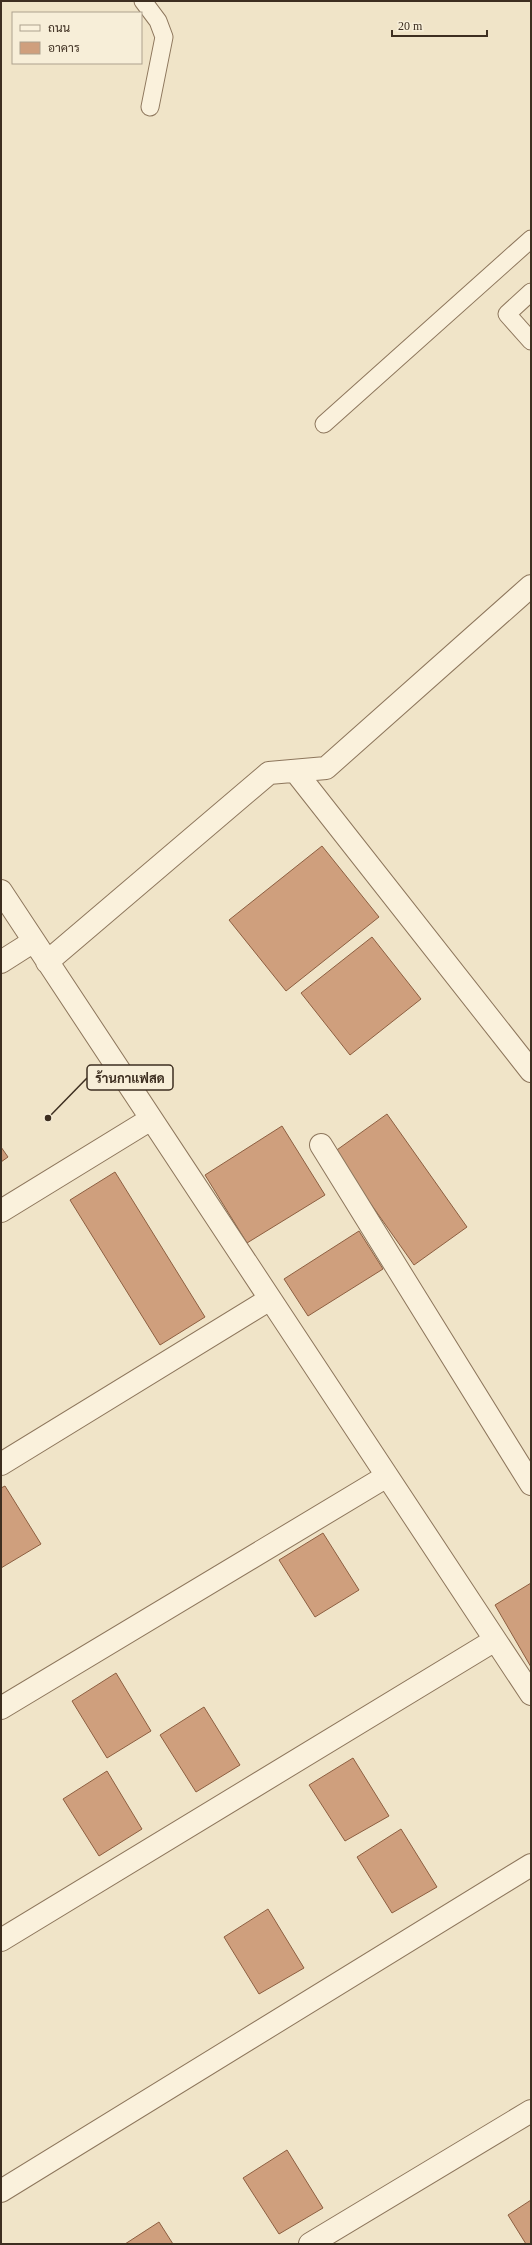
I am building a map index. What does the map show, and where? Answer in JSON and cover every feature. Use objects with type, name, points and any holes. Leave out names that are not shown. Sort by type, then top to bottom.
[{"type":"street","points":[[47,962],[269,774],[326,768],[531,586]]},
{"type":"street","points":[[295,771],[531,1071]]},
{"type":"street","points":[[1,891],[531,1694]]},
{"type":"street","points":[[1,962],[34,941]]},
{"type":"street","points":[[1,1211],[151,1119]]},
{"type":"street","points":[[321,1146],[531,1484]]},
{"type":"street","points":[[1,1464],[270,1299]]},
{"type":"street","points":[[1,1708],[387,1476]]},
{"type":"street","points":[[1,1940],[495,1640]]},
{"type":"street","points":[[1,2191],[531,1866]]},
{"type":"street","points":[[310,2244],[531,2111]]},
{"type":"lane","points":[[143,1],[158,21],[164,37],[150,107]]},
{"type":"lane","points":[[324,424],[531,239]]},
{"type":"lane","points":[[531,292],[507,314],[531,341]]},
{"type":"building","points":[[322,846],[379,917],[286,991],[229,920]]},
{"type":"building","points":[[372,937],[421,999],[350,1055],[301,993]]},
{"type":"building","points":[[387,1114],[467,1227],[414,1265],[334,1152]]},
{"type":"building","points":[[282,1126],[325,1195],[247,1243],[205,1175]]},
{"type":"building","points":[[1,1147],[8,1157],[1,1162]]},
{"type":"building","points":[[115,1172],[205,1317],[160,1345],[70,1200]]},
{"type":"building","points":[[359,1231],[383,1269],[308,1316],[284,1279]]},
{"type":"building","points":[[5,1486],[41,1544],[1,1568],[1,1488]]},
{"type":"building","points":[[323,1533],[359,1590],[315,1617],[279,1560]]},
{"type":"building","points":[[531,1583],[531,1667],[495,1605]]},
{"type":"building","points":[[116,1673],[151,1731],[107,1758],[72,1701]]},
{"type":"building","points":[[204,1707],[240,1765],[196,1792],[160,1735]]},
{"type":"building","points":[[353,1758],[389,1816],[345,1841],[309,1785]]},
{"type":"building","points":[[107,1771],[142,1829],[99,1856],[63,1799]]},
{"type":"building","points":[[401,1829],[437,1887],[392,1913],[357,1857]]},
{"type":"building","points":[[268,1909],[304,1968],[259,1994],[224,1937]]},
{"type":"building","points":[[287,2150],[323,2208],[279,2234],[243,2178]]},
{"type":"building","points":[[531,2200],[531,2244],[526,2244],[508,2215]]},
{"type":"building","points":[[159,2222],[173,2244],[125,2244]]},
{"type":"place","name":"ร้านกาแฟสด","points":[[48,1118]]}]
